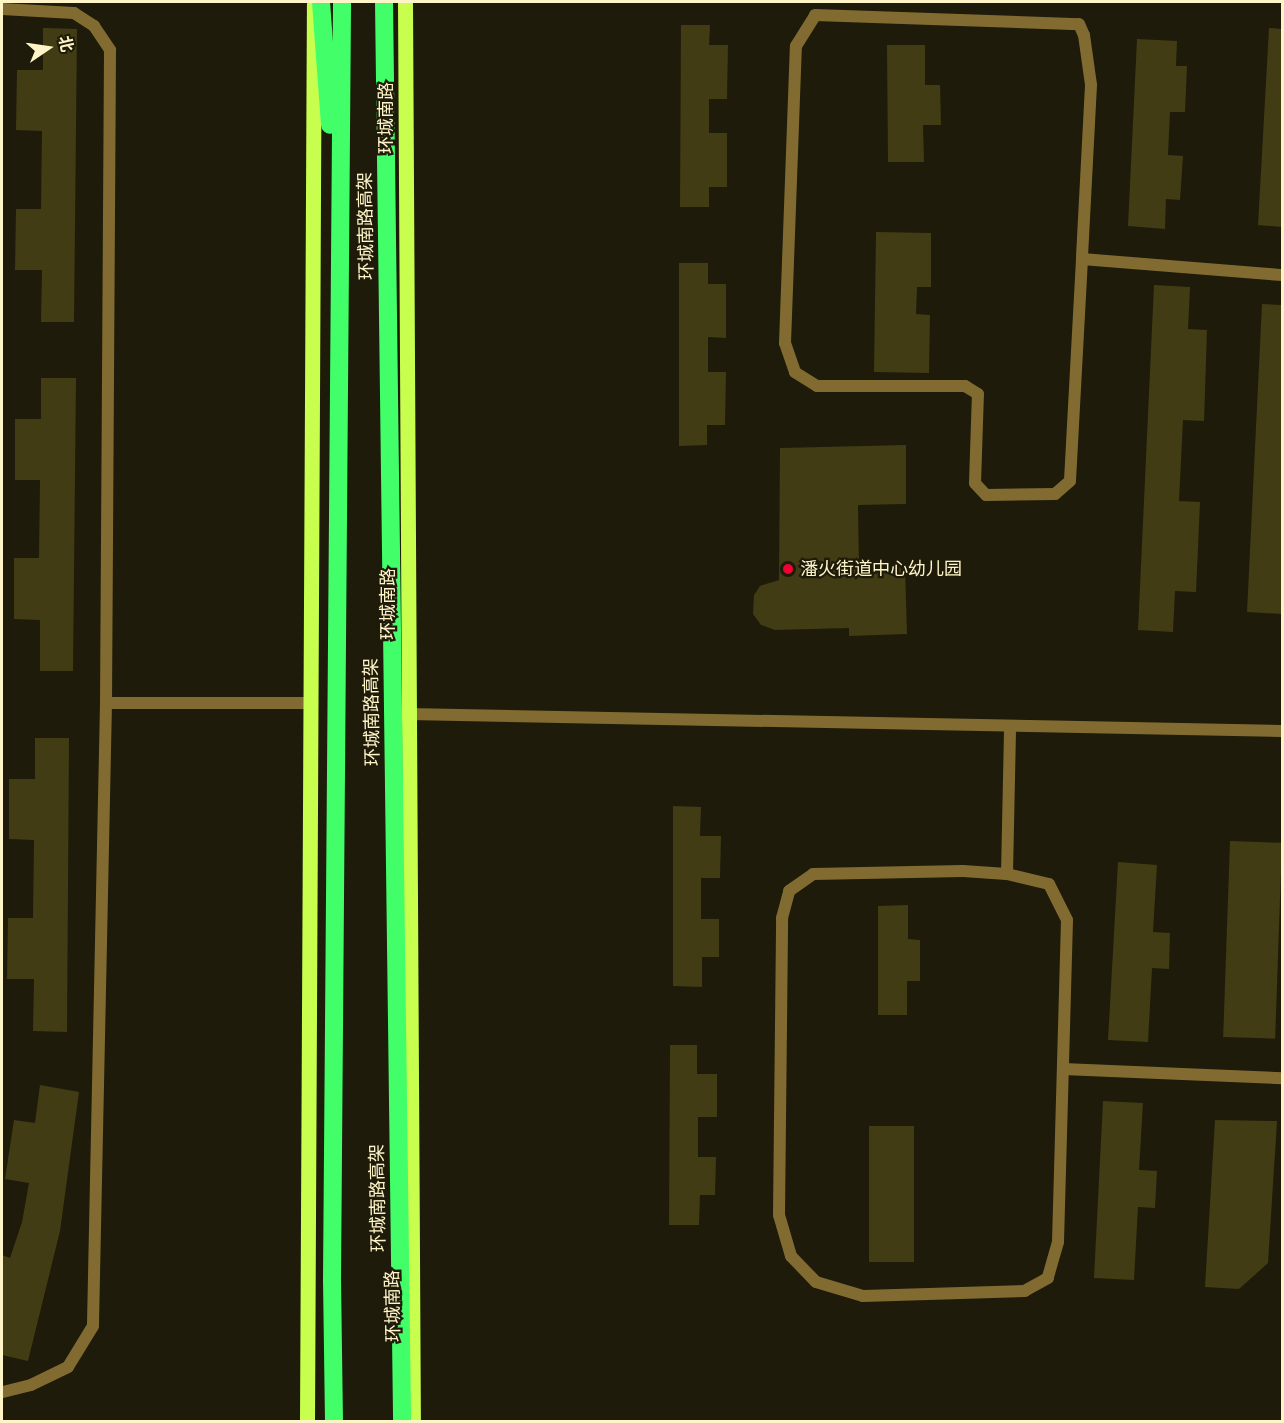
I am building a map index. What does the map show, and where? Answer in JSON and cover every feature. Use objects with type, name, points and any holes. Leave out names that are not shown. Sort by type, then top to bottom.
[{"type":"highway","points":[[321,2],[340,246]]},
{"type":"highway","name":"环城南路高架","points":[[334,1422],[342,2]]},
{"type":"highway","name":"环城南路高架","points":[[384,2],[402,1422]]},
{"type":"main road","points":[[307,1422],[314,2]]},
{"type":"main road","name":"环城南路","points":[[405,2],[413,1422]]},
{"type":"street","points":[[2,9],[74,13],[94,26],[110,50],[106,703],[93,1326],[68,1367],[31,1385],[2,1392]]},
{"type":"street","points":[[815,15],[1079,24],[1084,35],[1091,85],[1082,259],[1070,482],[1054,494],[986,495],[975,483],[978,394],[965,386],[817,386],[795,372],[785,343],[796,46],[815,15]]},
{"type":"street","points":[[1082,259],[1282,275]]},
{"type":"street","points":[[106,703],[310,703]]},
{"type":"street","points":[[408,714],[1282,731]]},
{"type":"street","points":[[1007,874],[1010,726]]},
{"type":"street","points":[[813,874],[1007,874],[1049,884],[1066,920],[1058,1242],[1048,1278],[1025,1291],[863,1296],[816,1282],[791,1256],[779,1215],[782,918],[789,891],[813,874]]},
{"type":"street","points":[[1063,1069],[1282,1078]]},
{"type":"building","points":[[681,25],[710,25],[709,45],[728,45],[727,99],[709,99],[709,133],[727,133],[727,187],[709,187],[709,207],[680,207]]},
{"type":"building","points":[[43,28],[77,29],[74,322],[41,322],[42,270],[15,270],[16,209],[41,209],[42,131],[16,130],[17,70],[43,70]]},
{"type":"building","points":[[1269,28],[1282,29],[1282,227],[1258,225]]},
{"type":"building","points":[[1137,39],[1177,41],[1176,66],[1187,66],[1185,112],[1170,112],[1168,155],[1183,156],[1180,200],[1166,199],[1165,229],[1128,226]]},
{"type":"building","points":[[887,45],[925,45],[925,85],[940,85],[941,125],[923,125],[924,162],[888,162]]},
{"type":"building","points":[[876,232],[931,233],[931,287],[917,287],[916,314],[930,315],[929,373],[874,372]]},
{"type":"building","points":[[679,263],[708,263],[708,284],[726,284],[726,338],[708,337],[708,372],[726,372],[725,425],[707,425],[707,445],[679,446]]},
{"type":"building","points":[[1154,285],[1190,287],[1188,329],[1207,330],[1204,421],[1183,420],[1179,501],[1200,502],[1196,592],[1175,591],[1173,632],[1138,630]]},
{"type":"building","points":[[1262,304],[1282,305],[1282,614],[1247,612]]},
{"type":"building","points":[[41,378],[76,378],[73,671],[40,671],[40,620],[14,619],[14,558],[39,558],[40,480],[15,480],[15,419],[41,419]]},
{"type":"building","points":[[906,445],[906,504],[858,505],[859,570],[905,567],[907,634],[849,636],[849,628],[775,630],[761,625],[753,614],[754,595],[760,586],[779,580],[780,448]]},
{"type":"building","points":[[35,738],[69,738],[67,1032],[33,1031],[34,979],[7,979],[8,918],[33,918],[34,840],[9,839],[9,779],[35,779]]},
{"type":"building","points":[[673,806],[701,807],[700,836],[721,836],[720,878],[701,878],[701,919],[719,919],[719,957],[702,957],[702,987],[673,986]]},
{"type":"building","points":[[1230,841],[1282,843],[1275,1039],[1223,1037]]},
{"type":"building","points":[[1118,862],[1157,865],[1153,932],[1170,933],[1169,969],[1152,968],[1148,1042],[1108,1040]]},
{"type":"building","points":[[908,905],[908,939],[920,940],[920,981],[907,981],[907,1015],[878,1015],[878,906]]},
{"type":"building","points":[[670,1045],[697,1045],[697,1074],[717,1074],[717,1117],[698,1117],[698,1157],[716,1157],[715,1195],[700,1195],[699,1225],[669,1225]]},
{"type":"building","points":[[40,1085],[79,1092],[60,1231],[28,1361],[2,1355],[2,1255],[10,1258],[22,1222],[29,1183],[5,1179],[14,1120],[35,1123]]},
{"type":"building","points":[[1103,1101],[1143,1103],[1139,1170],[1157,1171],[1155,1208],[1138,1207],[1134,1280],[1094,1278]]},
{"type":"building","points":[[1215,1120],[1277,1121],[1268,1263],[1239,1289],[1205,1287]]},
{"type":"building","points":[[869,1126],[914,1126],[914,1262],[869,1262]]},
{"type":"place","name":"潘火街道中心幼儿园","points":[[788,569]]}]
